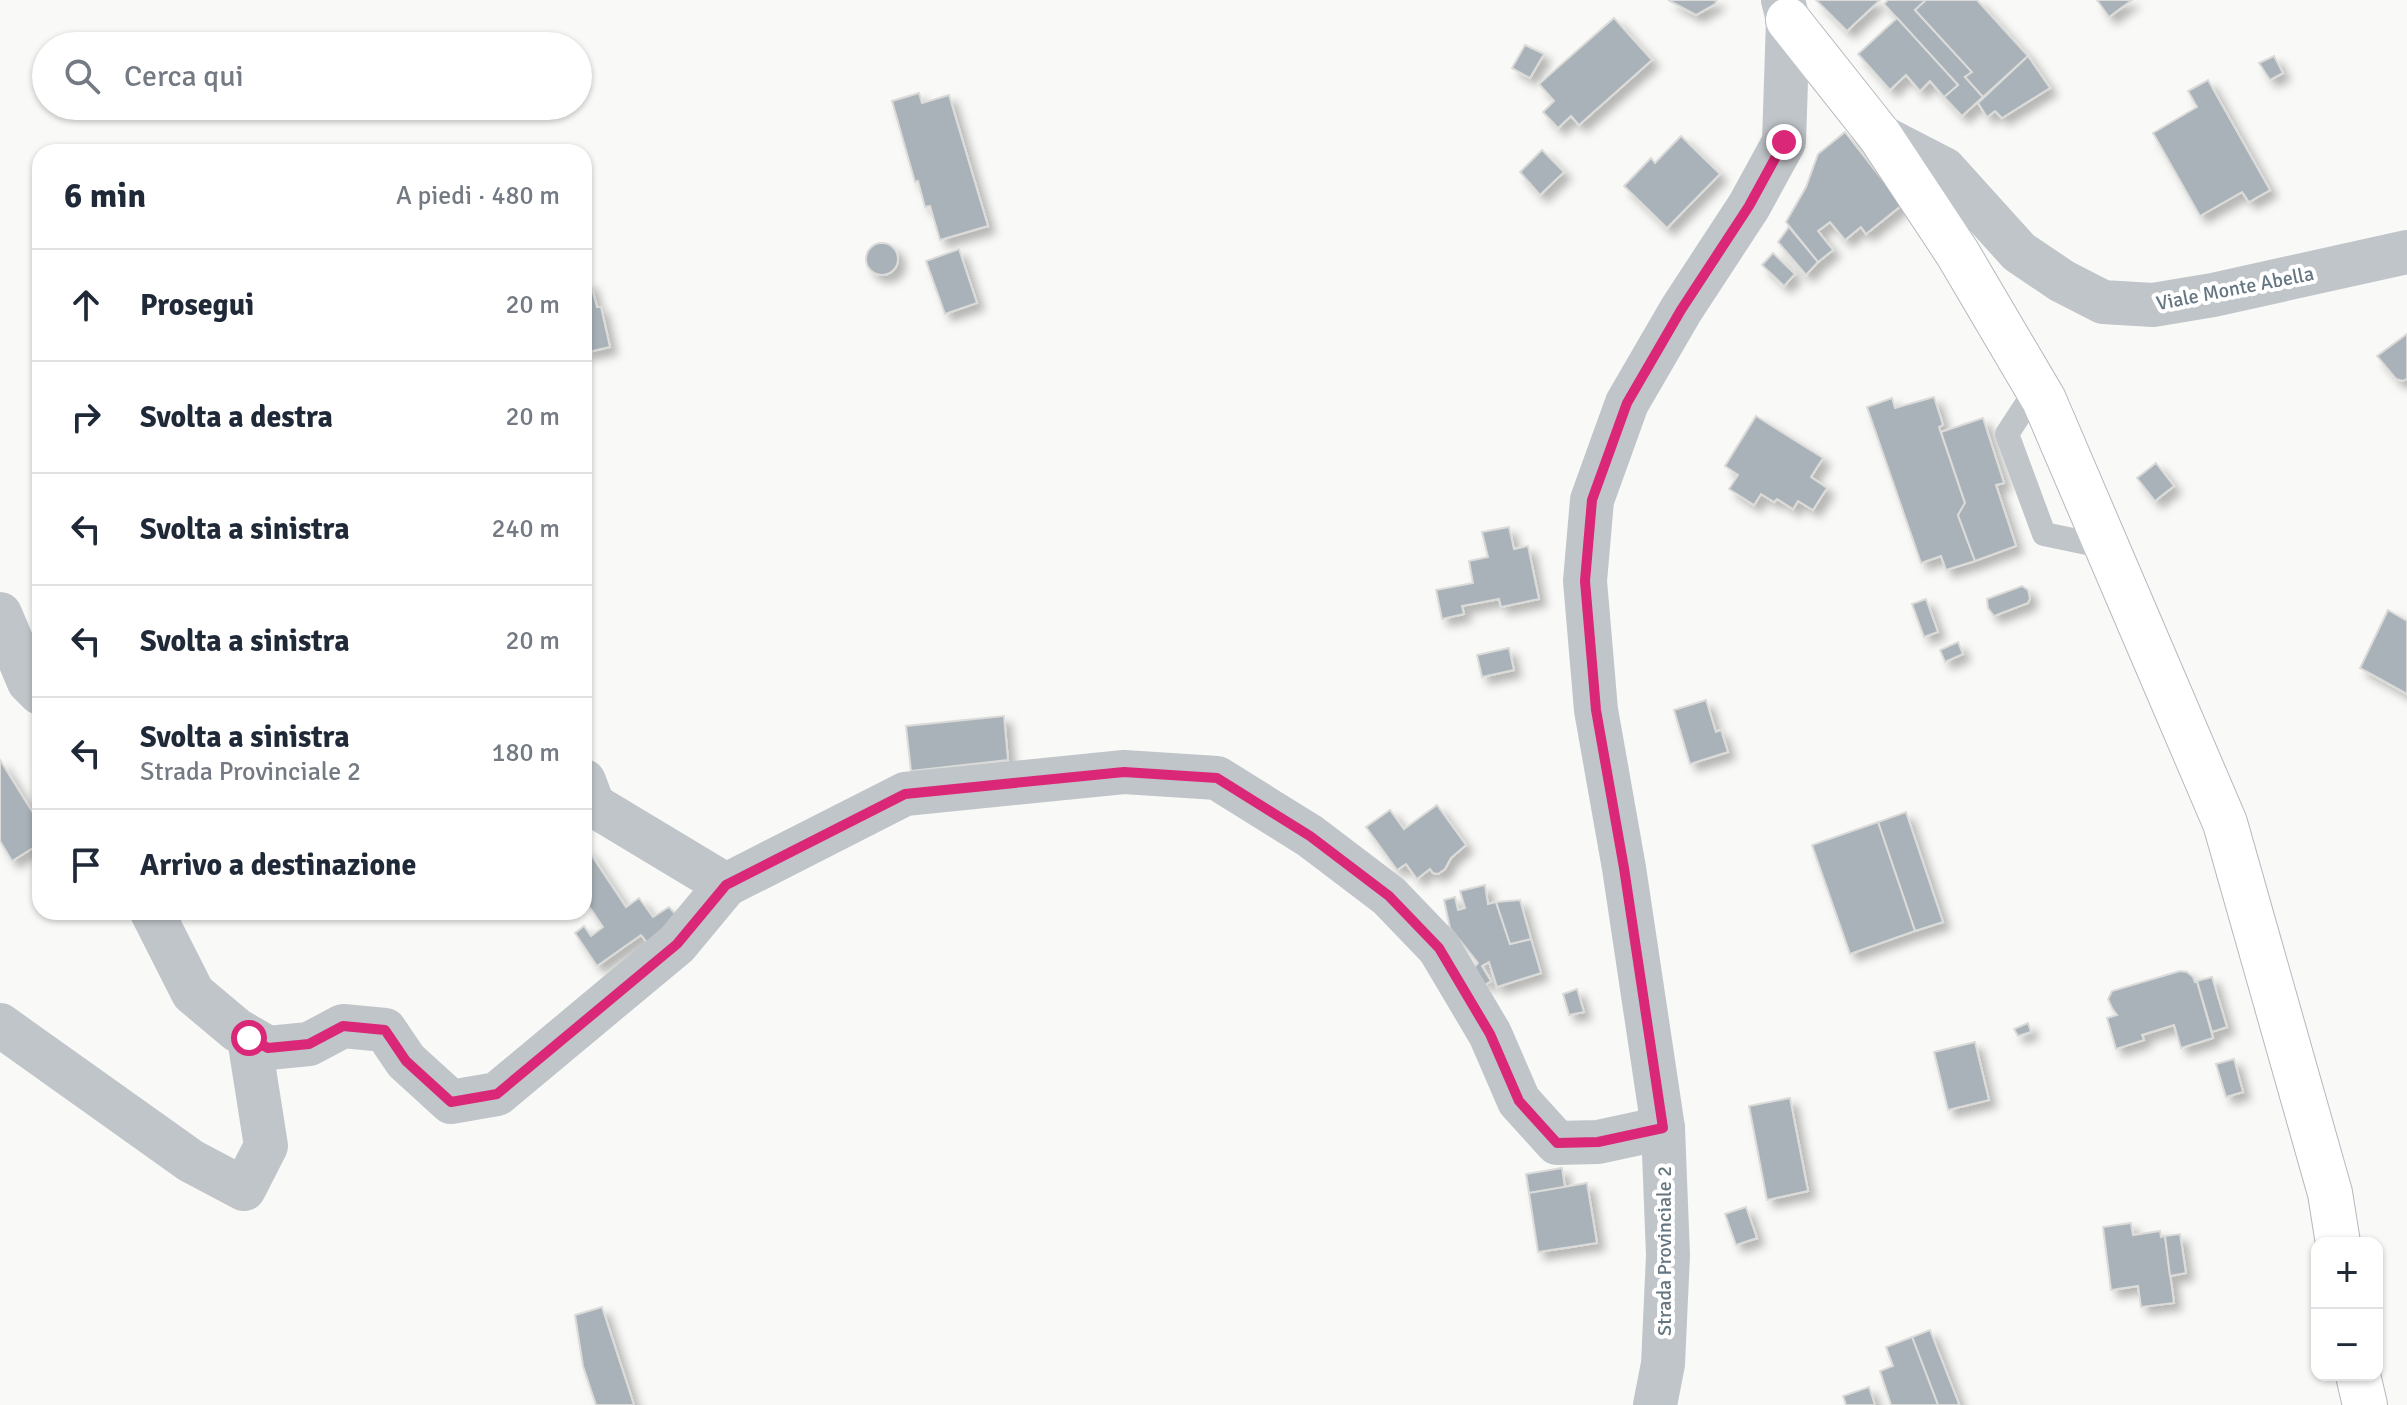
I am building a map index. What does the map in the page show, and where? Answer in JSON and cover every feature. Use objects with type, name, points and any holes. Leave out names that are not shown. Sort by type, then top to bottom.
[{"type":"main road","points":[[1779,7],[1880,136],[1958,254],[2044,400],[2225,823],[2330,1193],[2337,1237]]},
{"type":"main road","points":[[2359,1381],[2365,1405]]},
{"type":"street","name":"Strada Provinciale 2","points":[[1655,1405],[1663,1364],[1668,1255],[1663,1128],[1624,868],[1596,710],[1585,581],[1592,500],[1627,403],[1681,310],[1749,206],[1784,142],[1779,7]]},
{"type":"street","name":"Viale Monte Abella","points":[[1880,136],[1944,169],[2019,252],[2062,281],[2103,302],[2153,305],[2213,295],[2407,252]]},
{"type":"street","points":[[0,614],[32,685]]},
{"type":"street","points":[[156,920],[193,993],[249,1038],[268,1048],[309,1044],[343,1026],[385,1030],[406,1061],[451,1102],[497,1094],[677,944],[726,885],[905,794],[1124,772],[1217,778],[1322,844],[1389,896],[1439,948],[1490,1034],[1519,1101],[1557,1143],[1598,1142],[1663,1128]]},
{"type":"street","points":[[592,802],[726,885]]},
{"type":"street","points":[[0,1025],[191,1161],[244,1189],[266,1146],[249,1038]]},
{"type":"building","points":[[1668,0],[1717,0],[1696,15]]},
{"type":"building","points":[[1816,0],[1880,0],[1847,31]]},
{"type":"building","points":[[1888,0],[1926,0],[1915,10],[1972,72],[1965,77],[1983,97],[1962,116],[1944,97],[1958,85],[1884,4]]},
{"type":"building","points":[[1926,0],[1977,0],[2028,56],[1983,97],[1965,77],[1972,72],[1915,10]]},
{"type":"building","points":[[2097,0],[2132,0],[2109,17]]},
{"type":"building","points":[[1614,18],[1652,60],[1579,125],[1571,116],[1558,128],[1543,112],[1554,101],[1539,84]]},
{"type":"building","points":[[1897,18],[1958,85],[1944,97],[1930,81],[1920,91],[1906,75],[1890,90],[1858,54]]},
{"type":"building","points":[[1525,45],[1544,54],[1530,78],[1512,68]]},
{"type":"building","points":[[2028,56],[2050,88],[2002,118],[1995,111],[1987,117],[1978,103]]},
{"type":"building","points":[[2274,56],[2283,73],[2270,80],[2259,63]]},
{"type":"building","points":[[2208,80],[2270,190],[2249,202],[2242,192],[2200,216],[2153,133],[2197,107],[2188,91]]},
{"type":"building","points":[[919,93],[922,103],[949,95],[988,226],[940,240],[930,206],[925,207],[918,181],[915,182],[892,101]]},
{"type":"building","points":[[1845,132],[1902,205],[1866,234],[1861,227],[1845,240],[1830,222],[1818,231],[1833,250],[1818,262],[1786,222],[1806,187],[1818,154]]},
{"type":"building","points":[[1681,136],[1720,174],[1667,228],[1624,186],[1651,158],[1655,163]]},
{"type":"building","points":[[1542,150],[1564,172],[1540,195],[1520,172]]},
{"type":"building","points":[[1789,227],[1818,262],[1806,275],[1778,242]]},
{"type":"building","points":[[882,243],[894,247],[898,259],[894,271],[882,275],[870,271],[866,259],[870,247]]},
{"type":"building","points":[[959,249],[977,303],[945,314],[926,261]]},
{"type":"building","points":[[1773,253],[1795,274],[1784,286],[1762,265]]},
{"type":"building","points":[[592,289],[597,307],[601,307],[610,347],[592,351]]},
{"type":"building","points":[[2407,334],[2407,379],[2403,381],[2396,379],[2377,356]]},
{"type":"building","points":[[1934,397],[1943,425],[1939,427],[1965,503],[1958,515],[1975,561],[1946,570],[1941,556],[1921,563],[1867,407],[1892,398],[1895,408]]},
{"type":"building","points":[[1756,416],[1823,458],[1811,477],[1827,488],[1813,510],[1798,501],[1793,509],[1761,494],[1754,505],[1729,489],[1738,475],[1725,466]]},
{"type":"building","points":[[1983,418],[2004,483],[1996,485],[2016,546],[1975,561],[1958,515],[1965,503],[1941,432]]},
{"type":"building","points":[[2156,463],[2174,486],[2155,501],[2137,478]]},
{"type":"building","points":[[1509,527],[1514,549],[1528,546],[1539,599],[1501,607],[1499,599],[1462,606],[1464,614],[1442,619],[1436,590],[1473,583],[1469,561],[1488,557],[1482,532]]},
{"type":"building","points":[[2022,586],[2028,590],[2028,603],[1994,616],[1988,608],[1987,599]]},
{"type":"building","points":[[1926,599],[1938,632],[1924,637],[1912,604]]},
{"type":"building","points":[[2388,610],[2407,621],[2407,694],[2360,668]]},
{"type":"building","points":[[1958,642],[1963,654],[1945,662],[1940,650]]},
{"type":"building","points":[[1509,648],[1514,670],[1482,677],[1477,655]]},
{"type":"building","points":[[1706,700],[1716,732],[1721,730],[1728,752],[1690,764],[1674,710]]},
{"type":"building","points":[[1004,716],[1008,760],[911,771],[906,726]]},
{"type":"building","points":[[0,760],[32,811],[32,848],[12,861],[0,841]]},
{"type":"building","points":[[1437,805],[1466,845],[1438,874],[1430,869],[1417,879],[1406,864],[1397,870],[1366,827],[1390,810],[1404,829]]},
{"type":"building","points":[[1906,812],[1943,922],[1915,931],[1878,822]]},
{"type":"building","points":[[1878,822],[1915,931],[1850,954],[1812,845]]},
{"type":"building","points":[[592,856],[626,907],[639,898],[653,917],[669,907],[680,919],[653,950],[641,935],[597,966],[575,933],[584,926],[591,936],[603,927],[592,911]]},
{"type":"building","points":[[1485,885],[1488,904],[1496,902],[1510,944],[1531,939],[1541,973],[1497,987],[1489,962],[1482,966],[1491,981],[1485,985],[1473,969],[1478,963],[1450,928],[1444,900],[1455,897],[1458,910],[1465,908],[1460,891]]},
{"type":"building","points":[[1520,900],[1531,939],[1510,944],[1496,902]]},
{"type":"building","points":[[2180,971],[2187,972],[2197,981],[2213,1038],[2181,1048],[2174,1025],[2142,1035],[2144,1040],[2116,1049],[2107,1018],[2117,1015],[2108,999],[2112,991]]},
{"type":"building","points":[[2212,977],[2227,1027],[2212,1032],[2197,981]]},
{"type":"building","points":[[1577,989],[1584,1012],[1569,1015],[1563,994]]},
{"type":"building","points":[[2028,1023],[2031,1032],[2018,1036],[2014,1029]]},
{"type":"building","points":[[1975,1042],[1989,1100],[1948,1110],[1934,1052]]},
{"type":"building","points":[[2234,1059],[2243,1092],[2226,1097],[2216,1064]]},
{"type":"building","points":[[1790,1098],[1808,1191],[1767,1200],[1749,1106]]},
{"type":"building","points":[[1562,1168],[1565,1187],[1529,1193],[1526,1174]]},
{"type":"building","points":[[1587,1183],[1597,1243],[1538,1252],[1529,1193]]},
{"type":"building","points":[[1746,1207],[1757,1238],[1736,1245],[1725,1214]]},
{"type":"building","points":[[2131,1223],[2133,1235],[2160,1231],[2161,1237],[2165,1236],[2174,1303],[2141,1307],[2138,1286],[2111,1290],[2103,1227]]},
{"type":"building","points":[[2180,1234],[2186,1273],[2170,1276],[2165,1236]]},
{"type":"building","points":[[602,1307],[634,1405],[596,1405],[583,1366],[575,1315]]},
{"type":"building","points":[[1930,1330],[1957,1405],[1938,1405],[1912,1337]]},
{"type":"building","points":[[1912,1337],[1938,1405],[1891,1405],[1880,1371],[1893,1366],[1886,1347]]},
{"type":"building","points":[[1869,1387],[1875,1405],[1846,1405],[1843,1396]]},
{"type":"route","points":[[249,1038],[268,1048],[309,1044],[343,1026],[385,1030],[406,1061],[451,1102],[497,1094],[677,944],[726,885],[905,794],[1124,772],[1217,778],[1310,836],[1389,896],[1439,948],[1490,1034],[1519,1101],[1557,1143],[1598,1142],[1663,1128],[1624,868],[1596,710],[1585,581],[1592,500],[1627,403],[1681,310],[1749,206],[1784,142]]}]
